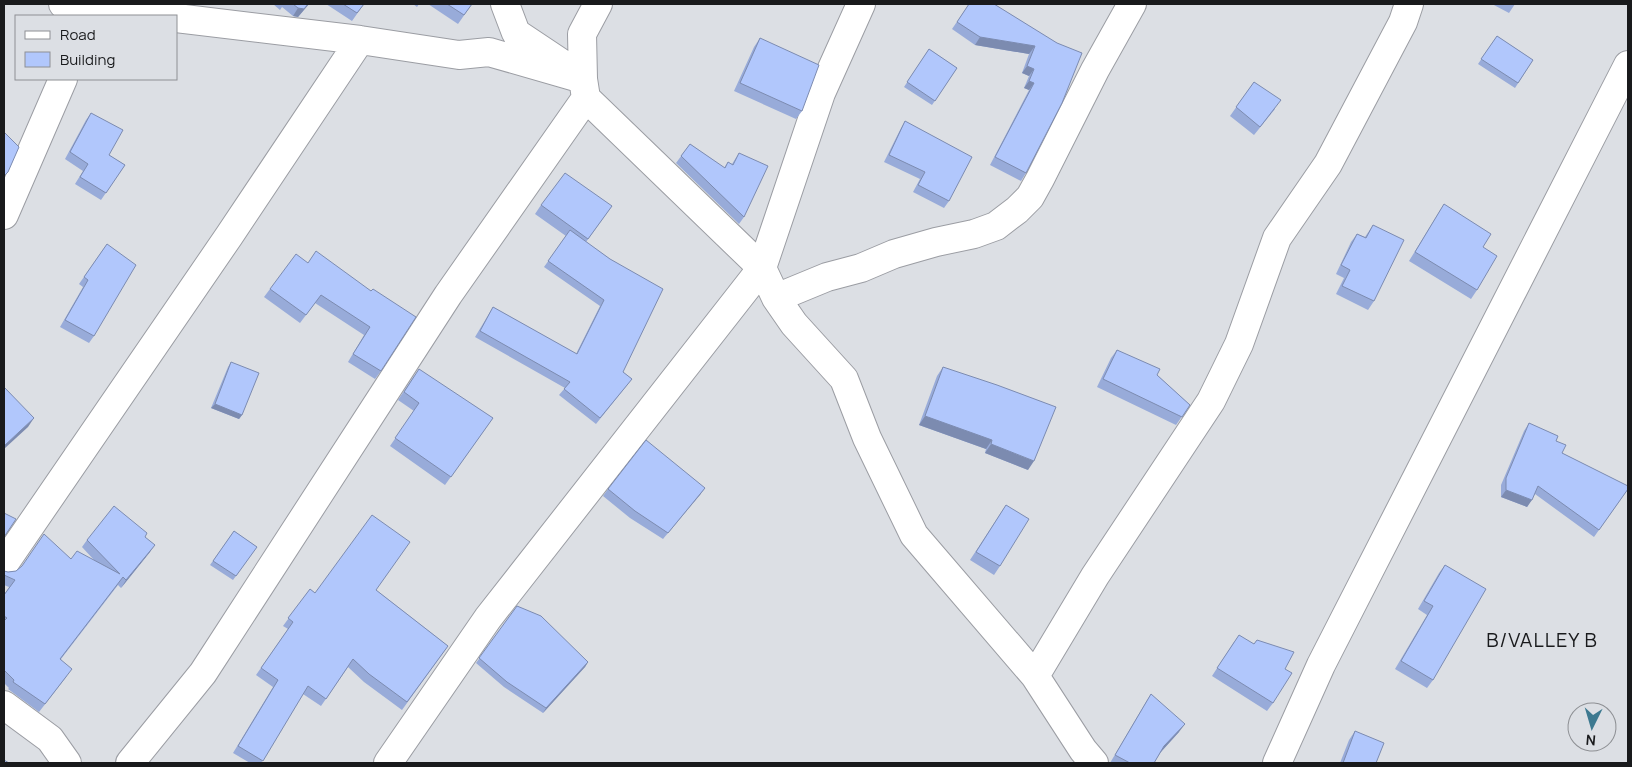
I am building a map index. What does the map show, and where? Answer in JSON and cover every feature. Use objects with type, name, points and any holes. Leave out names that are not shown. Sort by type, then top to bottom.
[{"type":"street","points":[[63,4],[91,12],[146,15]]},
{"type":"street","points":[[505,4],[516,33],[585,88],[762,268],[776,298],[807,339],[844,379],[867,438],[914,535],[1035,676],[1083,750],[1094,763]]},
{"type":"street","points":[[130,763],[203,673],[448,295],[585,88],[582,34],[598,4]]},
{"type":"street","points":[[388,763],[488,618],[762,268],[821,93],[861,4]]},
{"type":"street","points":[[776,298],[827,277],[861,268],[894,254],[974,234],[996,226],[1017,210],[1030,197],[1095,70],[1132,4]]},
{"type":"street","points":[[1035,676],[1095,576],[1211,402],[1239,344],[1277,238],[1328,164],[1403,22],[1409,4]]},
{"type":"street","points":[[178,18],[360,40],[459,55],[489,52],[585,88]]},
{"type":"street","points":[[4,564],[230,236],[360,40]]},
{"type":"street","points":[[1277,763],[1321,665],[1628,64]]},
{"type":"street","points":[[4,215],[62,80]]},
{"type":"street","points":[[4,705],[50,739],[68,763]]},
{"type":"building","points":[[293,4],[308,4],[304,9],[298,8]]},
{"type":"building","points":[[343,4],[364,4],[357,13]]},
{"type":"building","points":[[447,4],[472,4],[464,15]]},
{"type":"building","points":[[969,4],[994,4],[1057,43],[1082,53],[1062,103],[1026,173],[995,157],[1034,83],[1029,81],[1034,69],[1027,66],[1035,46],[980,37],[957,22]]},
{"type":"building","points":[[1497,36],[1533,60],[1518,83],[1481,59]]},
{"type":"building","points":[[760,38],[819,65],[802,111],[740,83]]},
{"type":"building","points":[[929,49],[957,68],[935,101],[907,82]]},
{"type":"building","points":[[1254,82],[1281,100],[1260,127],[1236,107]]},
{"type":"building","points":[[91,113],[123,130],[109,155],[125,165],[106,193],[80,177],[88,164],[70,152]]},
{"type":"building","points":[[905,121],[972,157],[949,201],[918,185],[925,172],[889,155]]},
{"type":"building","points":[[4,132],[19,147],[8,172],[4,176]]},
{"type":"building","points":[[690,144],[725,168],[728,162],[733,165],[739,153],[768,166],[744,217],[681,156]]},
{"type":"building","points":[[565,173],[612,206],[588,239],[541,205]]},
{"type":"building","points":[[1444,204],[1491,234],[1483,247],[1497,256],[1477,290],[1415,252]]},
{"type":"building","points":[[1373,225],[1404,240],[1374,301],[1342,286],[1350,270],[1341,265],[1357,234],[1366,238]]},
{"type":"building","points":[[570,230],[610,259],[663,289],[623,372],[632,379],[600,418],[564,389],[570,382],[480,331],[493,307],[577,354],[604,300],[548,261]]},
{"type":"building","points":[[107,244],[136,265],[94,336],[65,320],[88,280],[84,277]]},
{"type":"building","points":[[316,251],[371,291],[373,289],[416,317],[381,371],[353,354],[370,327],[321,295],[306,315],[270,289],[296,254],[308,263]]},
{"type":"building","points":[[1117,350],[1160,369],[1157,375],[1190,405],[1182,417],[1103,379]]},
{"type":"building","points":[[231,362],[259,373],[242,415],[215,404]]},
{"type":"building","points":[[943,367],[1056,407],[1034,461],[991,444],[992,440],[925,416]]},
{"type":"building","points":[[419,369],[493,418],[451,477],[395,438],[419,403],[404,392]]},
{"type":"building","points":[[4,387],[34,418],[4,446]]},
{"type":"building","points":[[1529,423],[1558,436],[1556,441],[1566,445],[1562,453],[1628,486],[1628,489],[1599,530],[1538,486],[1532,500],[1506,490],[1506,478]]},
{"type":"building","points":[[646,440],[705,488],[668,533],[635,511],[608,489]]},
{"type":"building","points":[[1006,505],[1029,519],[1000,566],[976,552]]},
{"type":"building","points":[[114,506],[147,533],[145,537],[155,545],[126,580],[123,577],[60,659],[72,669],[45,704],[13,682],[14,680],[4,670],[4,621],[7,618],[4,616],[4,595],[15,580],[4,575],[4,571],[16,571],[22,566],[44,534],[71,559],[77,551],[120,574],[87,540]]},
{"type":"building","points":[[4,513],[16,519],[4,537]]},
{"type":"building","points":[[372,515],[410,542],[376,590],[448,646],[407,702],[369,674],[353,659],[326,699],[308,686],[263,761],[238,746],[278,680],[261,668],[293,622],[288,618],[310,589],[315,593]]},
{"type":"building","points":[[234,531],[257,547],[236,576],[213,561]]},
{"type":"building","points":[[1445,565],[1486,589],[1433,680],[1401,661],[1433,606],[1424,601]]},
{"type":"building","points":[[517,606],[541,616],[588,662],[546,708],[507,682],[479,658]]},
{"type":"building","points":[[1239,635],[1254,644],[1257,640],[1294,652],[1285,669],[1292,673],[1273,703],[1217,668]]},
{"type":"building","points":[[1151,694],[1185,724],[1164,746],[1154,763],[1130,763],[1115,755]]},
{"type":"building","points":[[1355,731],[1384,743],[1376,763],[1343,763]]},
{"type":"district","name":"B/VALLEY B","points":[[1542,639]]}]
